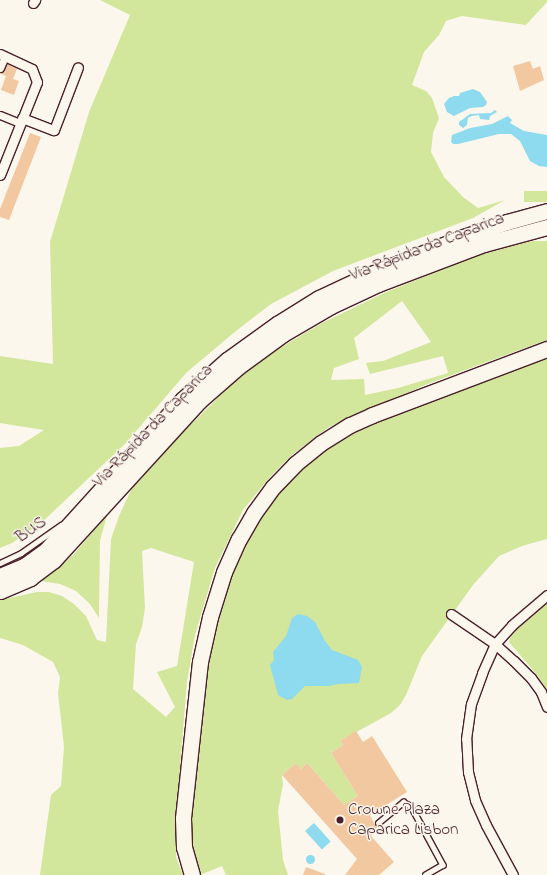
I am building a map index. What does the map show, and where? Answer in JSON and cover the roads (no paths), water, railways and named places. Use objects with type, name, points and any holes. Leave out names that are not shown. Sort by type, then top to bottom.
[{"type":"main road","name":"Via Rápida da Caparica","points":[[0,576],[23,566],[42,554],[189,393],[235,354],[282,320],[319,298],[364,277],[507,222],[547,212]]},
{"type":"main road","name":"Via Rápida da Caparica","points":[[0,591],[30,578],[54,560],[199,401],[234,370],[283,334],[331,306],[378,284],[476,246],[547,227]]},
{"type":"main road","points":[[528,231],[547,235]]},
{"type":"main road","points":[[192,875],[184,846],[183,818],[200,662],[210,617],[224,572],[239,539],[257,508],[273,487],[298,462],[328,438],[350,425],[372,415],[547,349]]},
{"type":"street","points":[[0,68],[2,55],[32,69],[36,74],[36,82],[0,175]]},
{"type":"street","points":[[0,115],[54,130],[78,67]]},
{"type":"street","points":[[513,875],[475,800],[468,772],[466,739],[471,704],[482,673],[495,644],[512,625],[547,595]]},
{"type":"street","points":[[451,614],[495,644],[531,678],[541,692],[547,707]]},
{"type":"lane","name":"BUS","points":[[0,563],[21,553],[54,529],[77,517]]},
{"type":"lane","points":[[378,823],[403,802],[411,806],[443,865],[426,875]]},
{"type":"water","points":[[473,89],[480,92],[487,102],[486,105],[483,107],[470,108],[454,116],[447,112],[444,104],[449,98],[459,96],[460,93]]},
{"type":"water","points":[[495,110],[497,112],[490,116],[489,120],[480,119],[479,115],[472,116],[468,118],[467,125],[463,128],[459,125],[459,122],[470,114],[491,113]]},
{"type":"water","points":[[508,116],[512,120],[510,123],[524,131],[547,135],[547,167],[539,166],[530,161],[520,141],[511,134],[499,134],[458,144],[453,144],[451,142],[452,135],[470,128],[492,124]]},
{"type":"water","points":[[298,614],[307,616],[315,622],[325,641],[332,650],[358,660],[362,667],[359,683],[329,686],[305,686],[292,699],[287,700],[278,695],[270,665],[274,660],[273,652],[286,636],[292,618]]},
{"type":"water","points":[[314,823],[331,842],[322,850],[305,831]]},
{"type":"water","points":[[310,854],[315,859],[310,864],[305,859]]},
{"type":"place","name":"Crowne Plaza Caparica Lisbon","points":[[340,820]]}]
